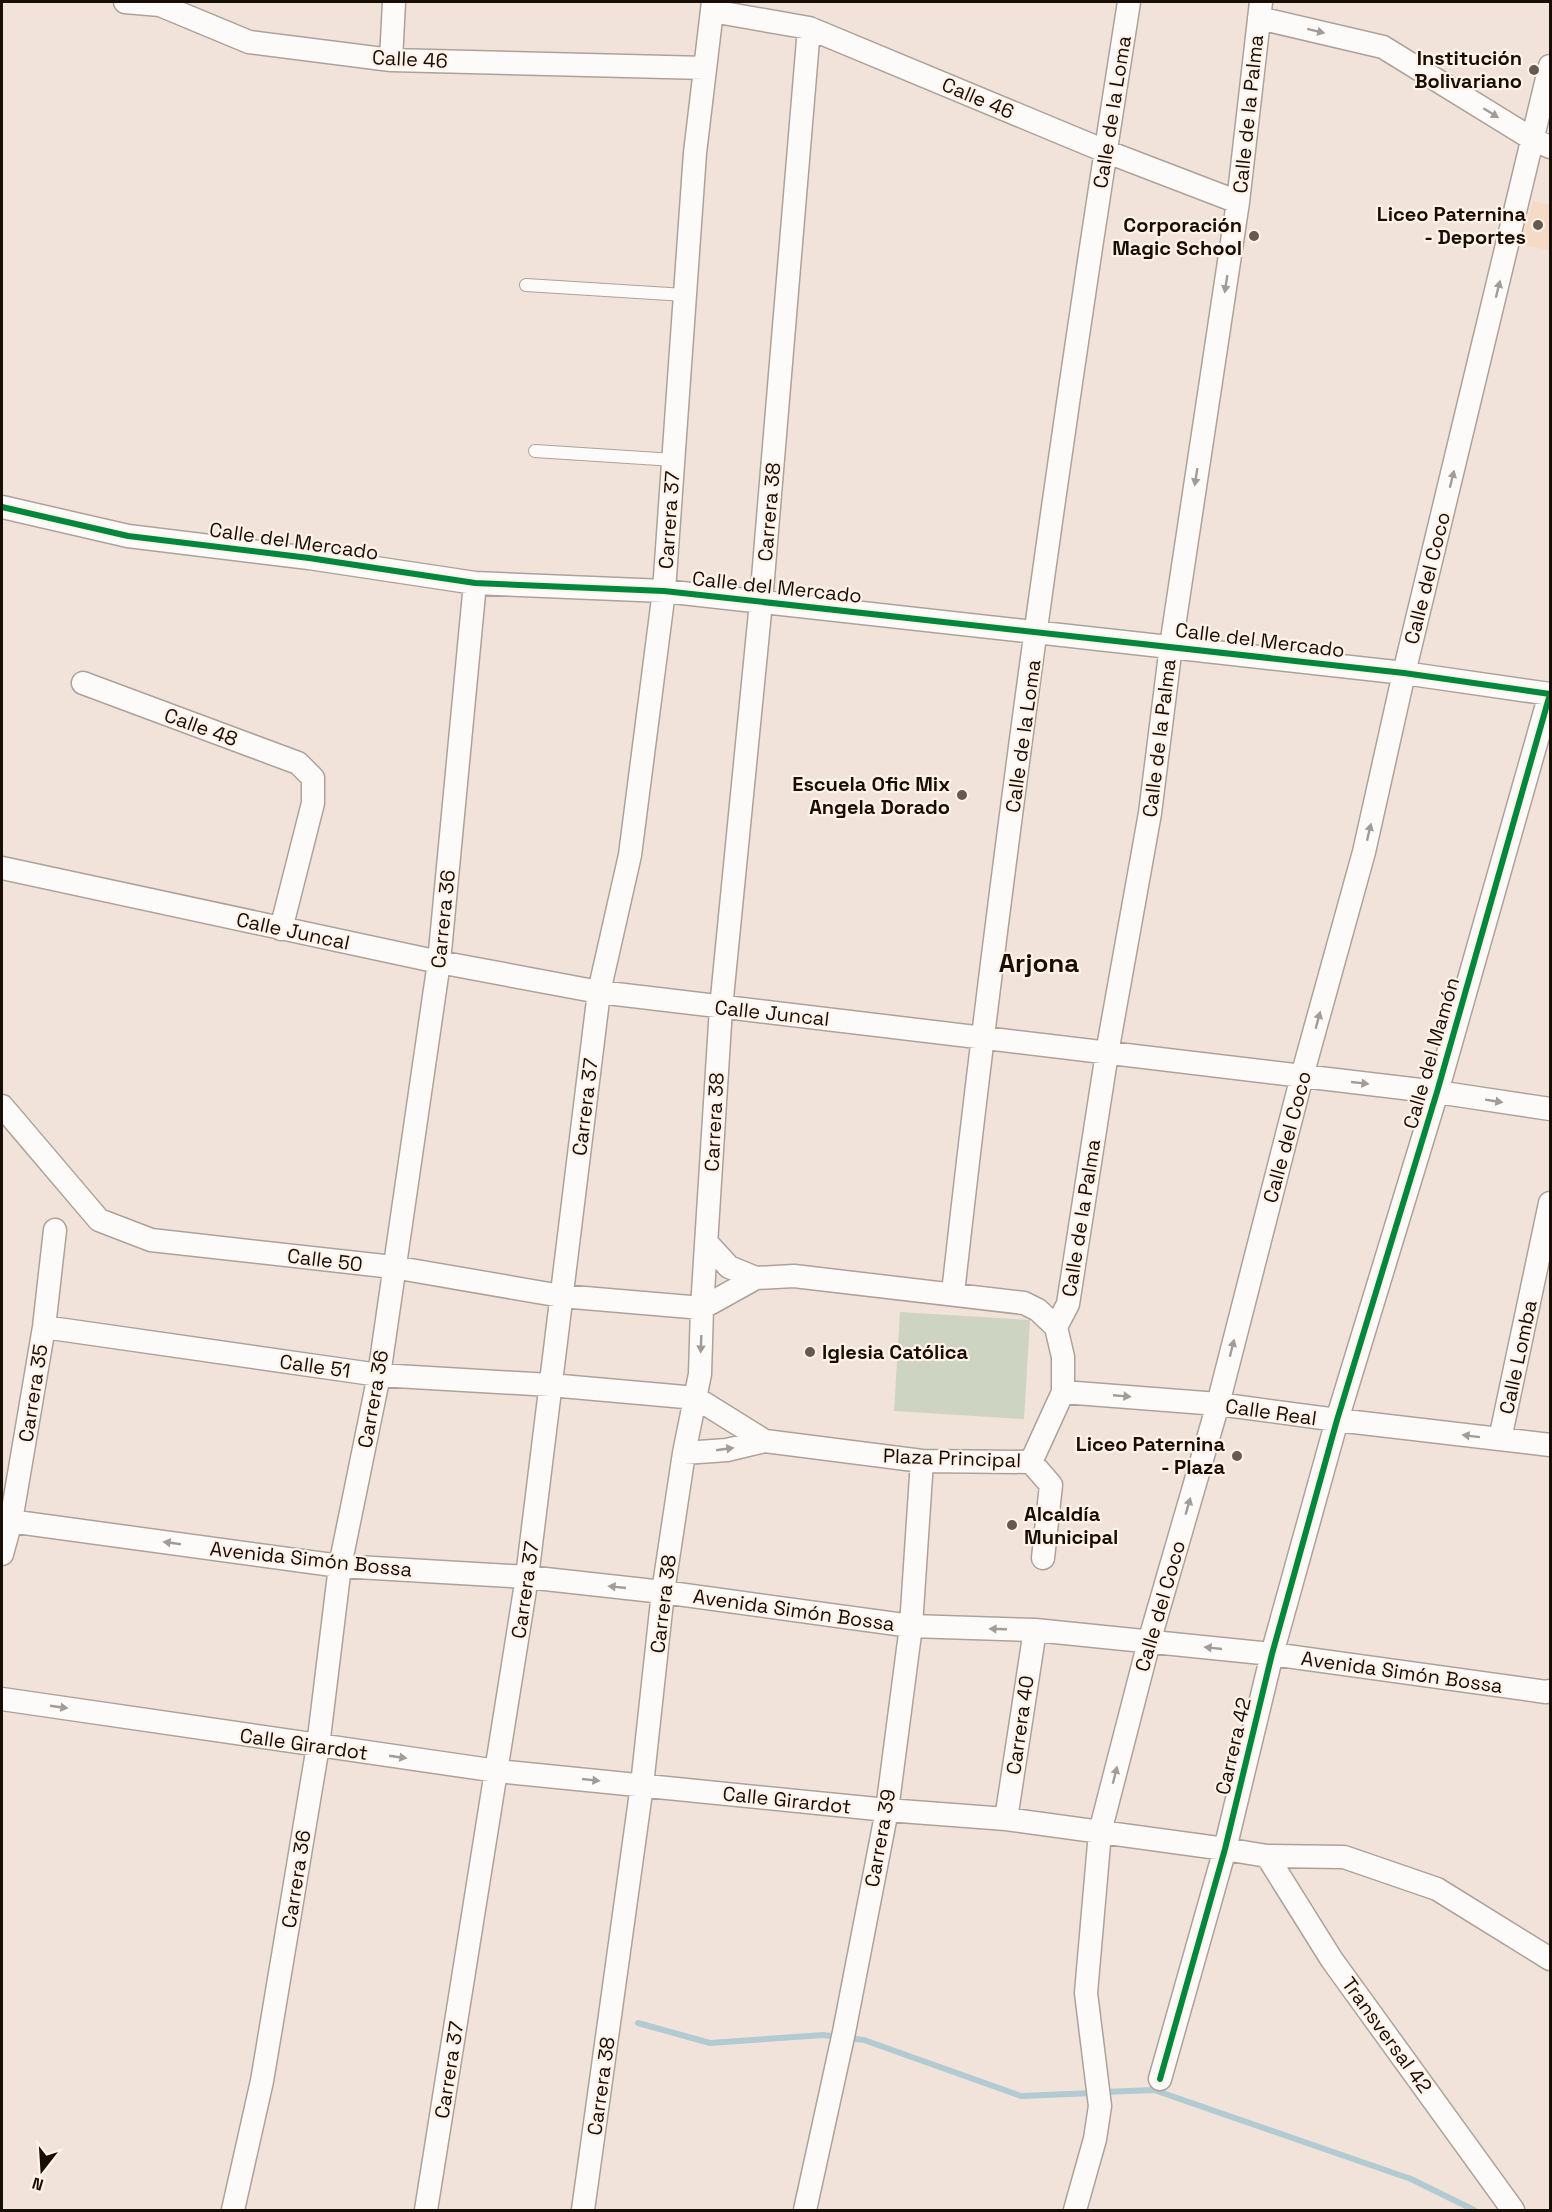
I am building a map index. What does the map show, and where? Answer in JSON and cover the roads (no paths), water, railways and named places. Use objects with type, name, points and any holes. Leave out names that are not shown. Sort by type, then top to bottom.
[{"type":"street","name":"Calle 46","points":[[124,2],[160,5],[249,42],[392,60],[705,68]]},
{"type":"street","points":[[392,60],[394,2]]},
{"type":"street","name":"Calle de la Loma","points":[[953,1293],[982,1036],[1037,631],[1105,151],[1129,2]]},
{"type":"street","name":"Calle 46","points":[[713,6],[809,28],[1105,151],[1239,202]]},
{"type":"street","name":"Carrera 37","points":[[426,2211],[527,1578],[599,993],[630,855],[664,591],[695,153],[713,6]]},
{"type":"street","points":[[1260,10],[1383,47],[1542,143]]},
{"type":"street","name":"Calle de la Palma","points":[[1056,1327],[1068,1304],[1107,1053],[1150,813],[1171,646],[1239,202],[1260,10]]},
{"type":"street","name":"Carrera 38","points":[[583,2211],[642,1785],[663,1592],[684,1453],[700,1374],[721,1008],[761,602],[809,28]]},
{"type":"street","name":"Calle del Coco","points":[[1075,2211],[1095,2139],[1099,2093],[1086,1993],[1100,1832],[1149,1642],[1218,1404],[1302,1077],[1364,852],[1404,673],[1542,143],[1551,66]]},
{"type":"street","name":"Calle del Mercado","points":[[2,507],[128,536],[309,558],[475,583],[664,591],[1404,673],[1551,694]]},
{"type":"street","name":"Carrera 36","points":[[233,2211],[262,2081],[318,1746],[340,1566],[379,1375],[439,962],[475,583]]},
{"type":"street","name":"Calle 48","points":[[83,683],[298,763],[313,778],[313,803],[281,929]]},
{"type":"street","name":"Calle del Mamón","points":[[1337,1420],[1437,1092],[1551,694]]},
{"type":"street","name":"Calle Juncal","points":[[2,867],[281,929],[599,993],[982,1036],[1437,1092],[1551,1109]]},
{"type":"street","name":"Calle 50","points":[[2,1106],[99,1220],[151,1240],[393,1267],[561,1296],[702,1308]]},
{"type":"street","name":"Calle Lomba","points":[[1500,1440],[1551,1203]]},
{"type":"street","name":"Carrera 35","points":[[2,1554],[6,1520],[44,1327],[55,1230]]},
{"type":"street","points":[[707,1243],[729,1267],[756,1278],[794,1276],[1024,1303],[1038,1310],[1056,1327]]},
{"type":"street","points":[[702,1308],[756,1278]]},
{"type":"street","name":"Calle 51","points":[[44,1327],[379,1375],[550,1385],[696,1398]]},
{"type":"street","name":"Plaza Principal","points":[[696,1398],[765,1441],[922,1461],[1031,1462],[1064,1392],[1063,1356],[1056,1327]]},
{"type":"street","name":"Calle Real","points":[[1064,1392],[1218,1404],[1551,1445]]},
{"type":"street","name":"Carrera 42","points":[[1160,2079],[1225,1849],[1272,1654],[1337,1420]]},
{"type":"street","points":[[684,1453],[727,1450],[765,1441]]},
{"type":"street","name":"Carrera 39","points":[[805,2211],[887,1810],[911,1626],[922,1461]]},
{"type":"street","points":[[1031,1462],[1051,1485],[1043,1558]]},
{"type":"street","name":"Avenida Simón Bossa","points":[[6,1520],[340,1566],[527,1578],[663,1592],[911,1626],[1035,1630],[1272,1654],[1549,1693]]},
{"type":"street","name":"Carrera 40","points":[[1006,1819],[1035,1630]]},
{"type":"street","name":"Calle Girardot","points":[[2,1699],[497,1771],[887,1810],[1006,1819],[1266,1856],[1344,1857],[1437,1889],[1551,1959]]},
{"type":"street","name":"Transversal 42","points":[[1266,1856],[1332,1960],[1513,2211]]},
{"type":"lane","points":[[526,285],[685,295]]},
{"type":"lane","points":[[534,451],[674,460]]},
{"type":"waterway","points":[[638,2023],[710,2043],[823,2035],[864,2040],[1021,2096],[1094,2093]]},
{"type":"waterway","points":[[1104,2092],[1154,2090],[1411,2179],[1474,2210]]},
{"type":"place","name":"Institución Bolivariano","points":[[1534,70]]},
{"type":"place","name":"Liceo Paternina - Deportes","points":[[1538,225]]},
{"type":"place","name":"Corporación Magic School","points":[[1254,236]]},
{"type":"place","name":"Escuela Ofic Mix Angela Dorado","points":[[962,795]]},
{"type":"place","name":"Iglesia Católica","points":[[810,1352]]},
{"type":"place","name":"Liceo Paternina - Plaza","points":[[1237,1456]]},
{"type":"place","name":"Alcaldía Municipal","points":[[1012,1525]]},
{"type":"district","name":"Arjona","points":[[1039,963]]}]
